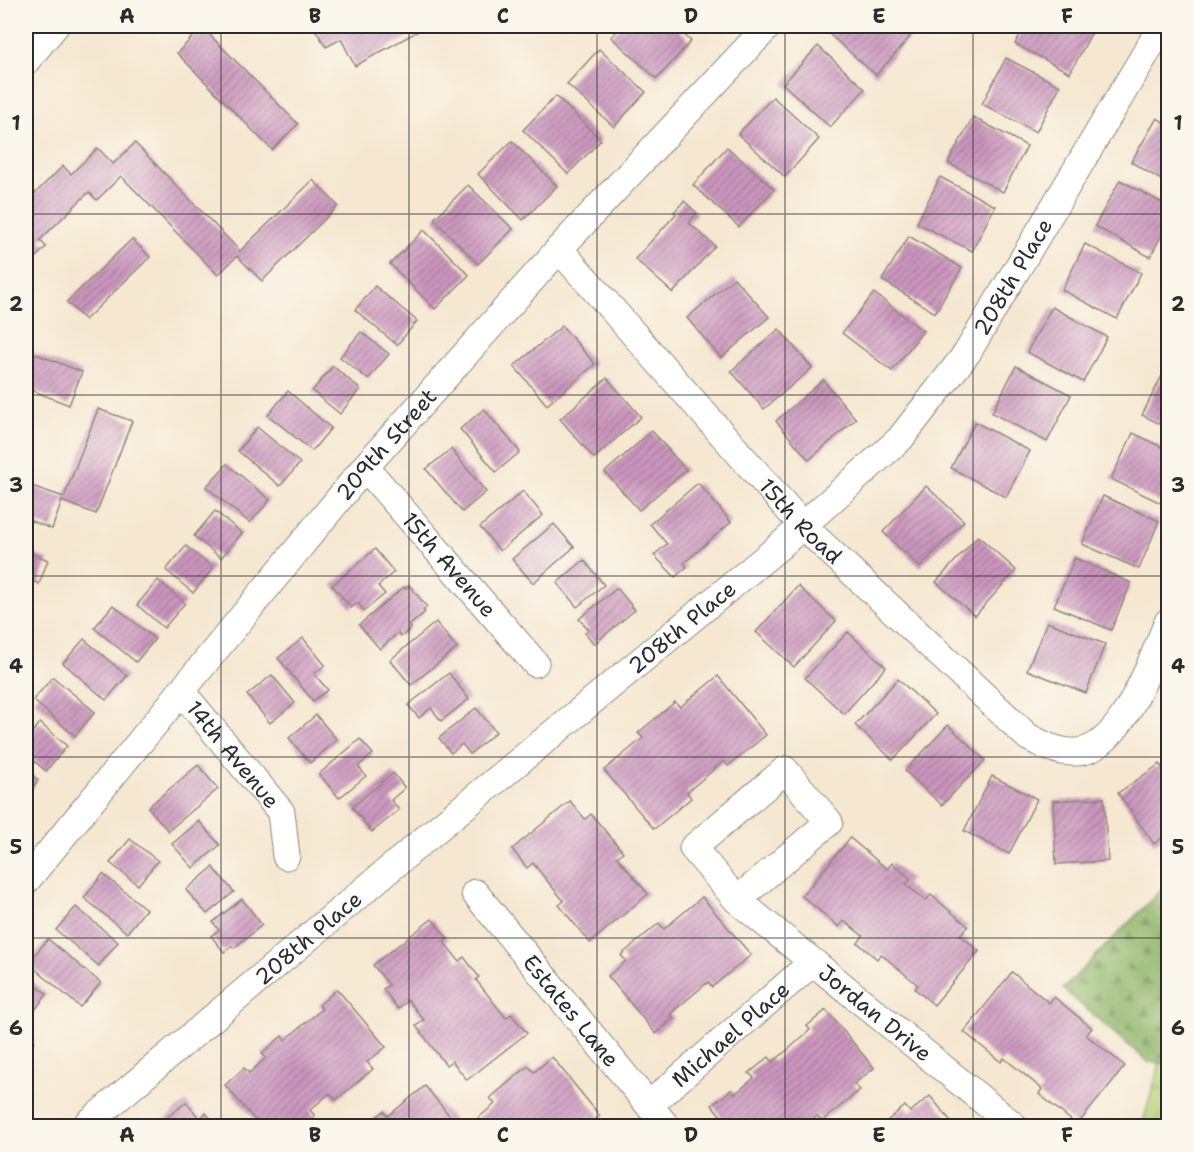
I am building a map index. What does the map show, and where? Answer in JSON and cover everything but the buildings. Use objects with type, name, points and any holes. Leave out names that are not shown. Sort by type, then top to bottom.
[{"type":"street","points":[[26,61],[55,26]]},
{"type":"street","name":"209th Street","points":[[26,881],[365,467],[559,249],[768,26]]},
{"type":"street","name":"208th Place","points":[[85,1126],[431,834],[802,526],[900,438],[967,353],[1162,26]]},
{"type":"street","name":"15th Road","points":[[559,249],[802,526],[1028,737],[1054,750],[1077,753],[1098,747],[1116,730],[1129,710],[1168,622]]},
{"type":"street","name":"15th Avenue","points":[[365,467],[535,663]]},
{"type":"street","name":"14th Avenue","points":[[181,692],[281,812],[286,856]]},
{"type":"street","name":"Jordan Drive","points":[[737,900],[829,822],[785,770],[693,848],[737,900],[1014,1126]]},
{"type":"street","name":"Estates Lane","points":[[475,893],[659,1120]]},
{"type":"street","name":"Michael Place","points":[[659,1120],[813,962]]},
{"type":"green space","points":[[1168,883],[1168,1064],[1148,1062],[1063,989]]},
{"type":"green space","points":[[1160,1063],[1168,1064],[1168,1126],[1142,1126]]}]
